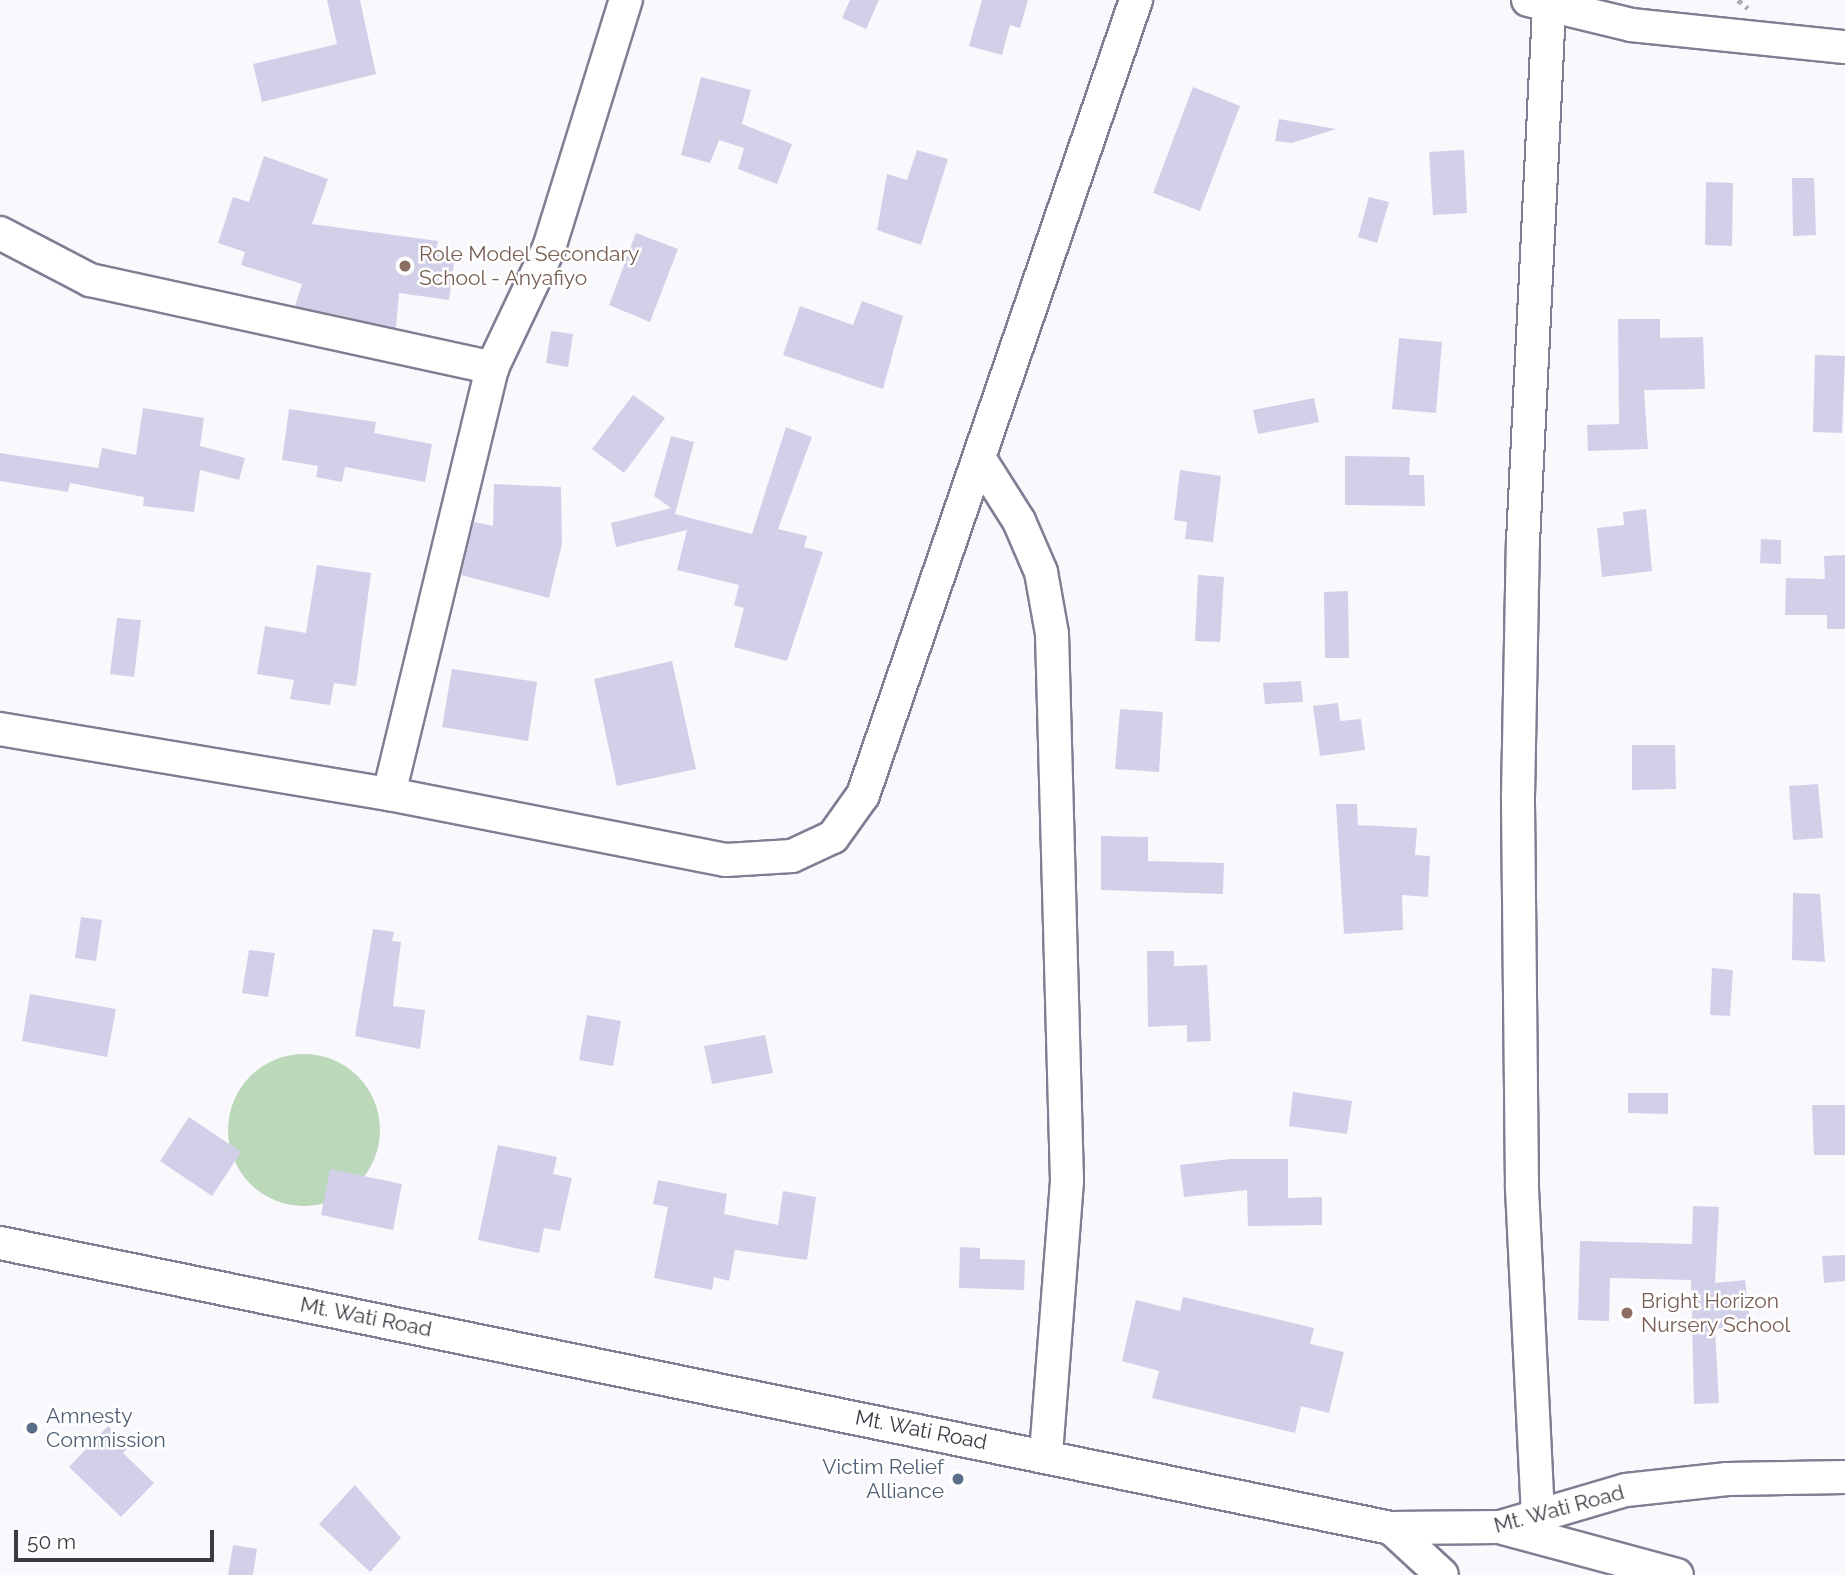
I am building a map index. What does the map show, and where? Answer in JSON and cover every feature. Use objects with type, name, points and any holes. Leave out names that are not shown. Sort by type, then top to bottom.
[{"type":"street","points":[[389,794],[492,368],[549,248],[626,0]]},
{"type":"street","points":[[0,729],[389,794],[726,860],[792,856],[833,837],[863,795],[981,461],[1136,0]]},
{"type":"street","points":[[1538,1516],[1522,1185],[1518,797],[1538,4],[1631,25],[1845,47]]},
{"type":"street","points":[[0,233],[90,280],[492,368]]},
{"type":"street","points":[[981,461],[1019,521],[1041,572],[1052,634],[1067,1181],[1046,1455]]},
{"type":"street","name":"Mt. Wati Road","points":[[0,1242],[1391,1528],[1500,1527],[1626,1490],[1845,1477]]},
{"type":"street","points":[[1500,1527],[1677,1575]]},
{"type":"street","points":[[1391,1528],[1442,1575]]},
{"type":"green space","points":[[304,1054],[333,1060],[358,1076],[374,1101],[380,1130],[374,1159],[358,1184],[333,1200],[304,1206],[275,1200],[250,1184],[234,1159],[228,1130],[234,1101],[250,1076],[275,1060]]},
{"type":"building","points":[[327,0],[360,0],[376,74],[262,102],[253,64],[337,44]]},
{"type":"building","points":[[850,0],[879,0],[866,29],[842,18]]},
{"type":"building","points":[[982,0],[1028,0],[1020,28],[1010,25],[1002,55],[969,46]]},
{"type":"building","points":[[701,77],[751,90],[742,124],[792,144],[777,184],[738,169],[744,148],[719,140],[710,163],[681,155]]},
{"type":"building","points":[[1193,87],[1240,106],[1200,211],[1153,193]]},
{"type":"building","points":[[1279,119],[1336,129],[1292,143],[1275,141]]},
{"type":"building","points":[[917,150],[948,159],[921,245],[877,230],[887,174],[907,180]]},
{"type":"building","points":[[1464,150],[1467,213],[1433,215],[1429,152]]},
{"type":"building","points":[[264,156],[328,179],[312,224],[438,241],[436,252],[455,255],[449,300],[399,293],[396,328],[295,306],[302,284],[241,265],[245,252],[218,243],[233,197],[249,202]]},
{"type":"building","points":[[1792,178],[1814,178],[1816,235],[1793,236]]},
{"type":"building","points":[[1706,182],[1733,183],[1732,246],[1705,245]]},
{"type":"building","points":[[1369,197],[1389,202],[1377,243],[1358,237]]},
{"type":"building","points":[[636,233],[678,249],[650,322],[609,305]]},
{"type":"building","points":[[862,301],[903,316],[883,389],[783,355],[800,306],[853,325]]},
{"type":"building","points":[[1618,319],[1660,319],[1660,338],[1703,337],[1705,389],[1644,390],[1648,449],[1588,451],[1587,425],[1619,424]]},
{"type":"building","points":[[551,331],[573,334],[568,367],[546,363]]},
{"type":"building","points":[[1399,338],[1442,342],[1436,413],[1392,409]]},
{"type":"building","points":[[1815,355],[1845,356],[1842,433],[1813,432]]},
{"type":"building","points":[[633,395],[665,418],[624,473],[592,449]]},
{"type":"building","points":[[1314,398],[1319,422],[1258,434],[1253,410]]},
{"type":"building","points":[[143,408],[204,418],[200,446],[245,458],[239,480],[200,470],[194,512],[143,506],[144,497],[70,483],[68,492],[0,481],[0,453],[98,468],[102,448],[136,455]]},
{"type":"building","points":[[289,409],[376,422],[374,433],[432,444],[425,482],[345,467],[342,482],[316,477],[318,466],[282,460]]},
{"type":"building","points":[[786,427],[812,437],[778,529],[807,536],[804,547],[823,552],[787,661],[734,647],[744,608],[734,605],[739,585],[677,570],[687,530],[616,547],[611,523],[671,508],[654,496],[671,436],[694,442],[675,514],[752,534]]},
{"type":"building","points":[[1345,456],[1410,457],[1409,475],[1424,475],[1425,506],[1345,505]]},
{"type":"building","points":[[1180,470],[1221,476],[1213,542],[1185,539],[1187,522],[1174,520]]},
{"type":"building","points":[[494,484],[561,487],[562,544],[549,598],[461,575],[474,522],[493,526]]},
{"type":"building","points":[[1646,509],[1652,571],[1602,577],[1597,528],[1624,525],[1623,512]]},
{"type":"building","points":[[1761,539],[1781,540],[1781,564],[1760,563]]},
{"type":"building","points":[[1845,555],[1845,629],[1827,629],[1827,615],[1785,615],[1786,578],[1825,579],[1824,556]]},
{"type":"building","points":[[317,565],[371,573],[356,686],[334,683],[330,705],[290,699],[294,680],[257,674],[265,626],[306,633]]},
{"type":"building","points":[[1198,575],[1224,577],[1220,642],[1195,641]]},
{"type":"building","points":[[1348,591],[1349,658],[1325,658],[1324,592]]},
{"type":"building","points":[[117,618],[141,620],[134,677],[110,674]]},
{"type":"building","points":[[672,661],[696,769],[617,786],[594,679]]},
{"type":"building","points":[[452,669],[537,682],[528,741],[442,727]]},
{"type":"building","points":[[1301,681],[1303,702],[1265,704],[1263,683]]},
{"type":"building","points":[[1338,703],[1340,721],[1361,719],[1365,750],[1320,756],[1313,706]]},
{"type":"building","points":[[1120,709],[1163,712],[1159,772],[1115,769]]},
{"type":"building","points":[[1632,745],[1675,745],[1676,789],[1632,790]]},
{"type":"building","points":[[1818,784],[1823,838],[1793,840],[1789,786]]},
{"type":"building","points":[[1336,804],[1357,804],[1358,825],[1417,828],[1415,855],[1430,856],[1428,897],[1402,895],[1403,930],[1344,934]]},
{"type":"building","points":[[1101,836],[1148,837],[1148,861],[1224,863],[1223,894],[1101,890]]},
{"type":"building","points":[[1793,893],[1820,894],[1825,962],[1792,960]]},
{"type":"building","points":[[81,917],[102,920],[96,961],[75,958]]},
{"type":"building","points":[[373,929],[394,932],[392,941],[401,942],[393,1006],[425,1010],[420,1049],[355,1036]]},
{"type":"building","points":[[249,950],[275,953],[268,997],[242,993]]},
{"type":"building","points":[[1147,951],[1174,951],[1174,966],[1207,965],[1211,1041],[1187,1042],[1187,1025],[1148,1027]]},
{"type":"building","points":[[1712,968],[1733,970],[1730,1016],[1710,1015]]},
{"type":"building","points":[[30,994],[116,1009],[107,1057],[22,1041]]},
{"type":"building","points":[[587,1015],[621,1021],[613,1066],[579,1060]]},
{"type":"building","points":[[765,1035],[773,1073],[712,1084],[704,1046]]},
{"type":"building","points":[[1293,1092],[1352,1101],[1347,1134],[1289,1126]]},
{"type":"building","points":[[1628,1093],[1668,1093],[1668,1114],[1628,1113]]},
{"type":"building","points":[[1812,1105],[1845,1105],[1845,1155],[1814,1155]]},
{"type":"building","points":[[189,1117],[241,1152],[212,1196],[160,1161]]},
{"type":"building","points":[[498,1145],[557,1157],[553,1174],[572,1178],[560,1231],[544,1228],[539,1253],[478,1240]]},
{"type":"building","points":[[1230,1159],[1288,1159],[1288,1198],[1322,1197],[1322,1225],[1248,1226],[1247,1190],[1184,1197],[1180,1165]]},
{"type":"building","points":[[330,1169],[402,1184],[393,1230],[321,1215]]},
{"type":"building","points":[[658,1180],[727,1194],[724,1214],[778,1225],[783,1191],[816,1197],[807,1260],[735,1250],[729,1281],[714,1277],[712,1290],[654,1278],[668,1207],[653,1204]]},
{"type":"building","points":[[1693,1206],[1719,1207],[1715,1283],[1745,1280],[1750,1324],[1715,1329],[1719,1403],[1694,1404],[1691,1280],[1610,1278],[1609,1321],[1578,1320],[1580,1241],[1692,1244]]},
{"type":"building","points":[[960,1247],[980,1248],[980,1259],[1025,1260],[1024,1290],[959,1288]]},
{"type":"building","points":[[1845,1255],[1845,1281],[1824,1283],[1822,1256]]},
{"type":"building","points":[[1183,1297],[1314,1328],[1310,1344],[1344,1352],[1329,1413],[1301,1406],[1295,1433],[1152,1398],[1159,1371],[1122,1361],[1136,1300],[1180,1311]]},
{"type":"building","points":[[108,1426],[129,1446],[123,1453],[154,1483],[121,1517],[69,1467]]},
{"type":"building","points":[[355,1485],[401,1538],[370,1572],[319,1524]]},
{"type":"building","points":[[233,1545],[257,1549],[253,1575],[228,1575]]},
{"type":"place","name":"Role Model Secondary School - Anyafiyo","points":[[405,266]]},
{"type":"place","name":"Bright Horizon Nursery School","points":[[1627,1313]]},
{"type":"place","name":"Amnesty Commission","points":[[32,1428]]},
{"type":"place","name":"Victim Relief Alliance","points":[[958,1479]]}]
